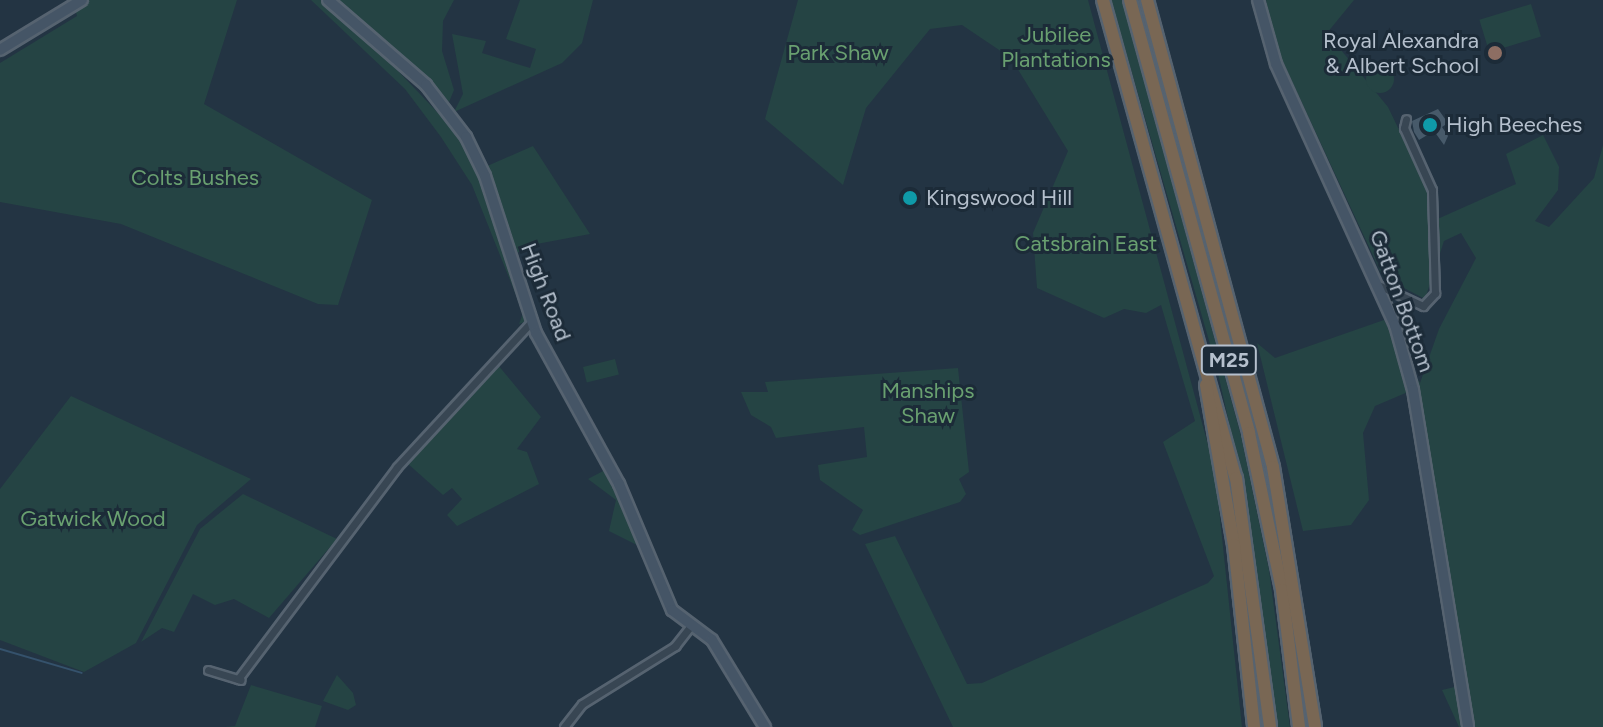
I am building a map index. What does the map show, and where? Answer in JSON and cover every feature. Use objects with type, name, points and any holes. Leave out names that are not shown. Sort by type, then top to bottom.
[{"type":"highway","name":"M25","points":[[1103,0],[1195,319],[1236,478],[1270,727]]},
{"type":"highway","name":"M25","points":[[1130,0],[1249,433],[1282,590],[1299,727]]},
{"type":"highway","name":"M25","points":[[1147,0],[1273,467],[1315,727]]},
{"type":"highway","name":"M25","points":[[1195,319],[1234,545],[1254,727]]},
{"type":"street","points":[[0,50],[82,0]]},
{"type":"street","name":"High Road","points":[[328,0],[426,85],[466,137],[485,176],[532,321],[633,513],[672,610],[690,627],[712,640],[765,727]]},
{"type":"street","name":"Gatton Bottom","points":[[1258,0],[1276,64],[1378,285],[1421,422],[1468,727]]},
{"type":"street","points":[[1378,285],[1423,306],[1435,293],[1432,190],[1404,128],[1406,119]]},
{"type":"street","points":[[208,670],[240,680],[397,467],[532,321]]},
{"type":"street","points":[[564,727],[582,704],[675,646],[690,627]]},
{"type":"green space","name":"Colts Bushes","points":[[83,0],[237,0],[204,104],[372,200],[338,305],[318,304],[121,224],[0,202],[0,63],[77,16],[74,4]]},
{"type":"green space","points":[[311,0],[321,0],[359,30],[460,136],[480,177],[527,321],[519,324],[523,313],[472,185],[441,137],[405,89]]},
{"type":"green space","points":[[337,0],[454,0],[443,21],[442,51],[454,90],[449,102]]},
{"type":"green space","points":[[520,0],[593,0],[582,43],[562,63],[454,112],[463,94],[452,34],[486,41],[482,53],[530,68],[536,49],[506,39]]},
{"type":"green space","points":[[798,0],[1088,0],[1215,471],[1242,727],[953,727],[865,544],[895,536],[967,684],[982,683],[1208,583],[1214,576],[1163,442],[1195,421],[1161,305],[1146,313],[1124,309],[1104,318],[1037,288],[1033,233],[1068,151],[1011,58],[962,25],[930,29],[866,108],[843,185],[765,119]]},
{"type":"green space","points":[[1111,0],[1122,0],[1241,436],[1269,570],[1290,727],[1278,727],[1247,502],[1216,365]]},
{"type":"green space","points":[[1266,0],[1354,0],[1327,33],[1388,107],[1428,190],[1433,221],[1516,184],[1506,154],[1543,135],[1559,167],[1558,190],[1535,221],[1549,227],[1594,178],[1603,145],[1603,727],[1459,727],[1442,690],[1463,685],[1415,389],[1375,406],[1363,433],[1369,500],[1351,525],[1303,531],[1257,343],[1275,358],[1384,320],[1420,383],[1439,329],[1476,258],[1461,233],[1444,241],[1425,299],[1383,277],[1276,47]]},
{"type":"green space","points":[[1531,4],[1541,37],[1489,52],[1479,20]]},
{"type":"green space","points":[[1380,65],[1390,69],[1394,79],[1390,89],[1380,93],[1370,89],[1366,79],[1370,69]]},
{"type":"green space","points":[[533,146],[590,234],[526,246],[514,256],[485,167]]},
{"type":"green space","points":[[615,359],[619,375],[587,383],[583,367]]},
{"type":"green space","points":[[498,365],[541,417],[517,449],[527,452],[539,484],[457,526],[447,515],[462,499],[452,488],[443,495],[407,463]]},
{"type":"green space","name":"Manships Shaw","points":[[958,368],[969,472],[959,479],[966,494],[960,502],[860,535],[852,530],[863,510],[820,480],[818,465],[867,457],[864,427],[776,438],[771,427],[751,415],[741,392],[768,392],[765,382]]},
{"type":"green space","name":"Gatwick Wood","points":[[71,396],[251,479],[197,525],[136,643],[84,672],[0,640],[0,489]]},
{"type":"green space","points":[[605,470],[641,547],[609,531],[616,500],[588,479]]},
{"type":"green space","points":[[243,494],[337,539],[269,618],[234,599],[215,605],[193,594],[174,632],[162,628],[141,642],[200,529]]},
{"type":"green space","points":[[337,675],[353,693],[356,705],[348,710],[323,701]]},
{"type":"green space","points":[[251,685],[322,706],[315,727],[225,727],[235,726]]},
{"type":"building","name":"High Beeches","points":[[1438,109],[1448,123],[1442,127],[1448,136],[1444,145],[1434,131],[1419,140],[1412,121]]},
{"type":"waterway","points":[[0,649],[82,673]]},
{"type":"place","name":"Royal Alexandra & Albert School","points":[[1495,53]]},
{"type":"place","name":"High Beeches","points":[[1430,125]]},
{"type":"place","name":"Kingswood Hill","points":[[910,198]]},
{"type":"park label","name":"Jubilee Plantations","points":[[1056,46]]},
{"type":"park label","name":"Park Shaw","points":[[838,53]]},
{"type":"park label","name":"Catsbrain East","points":[[1086,244]]}]
